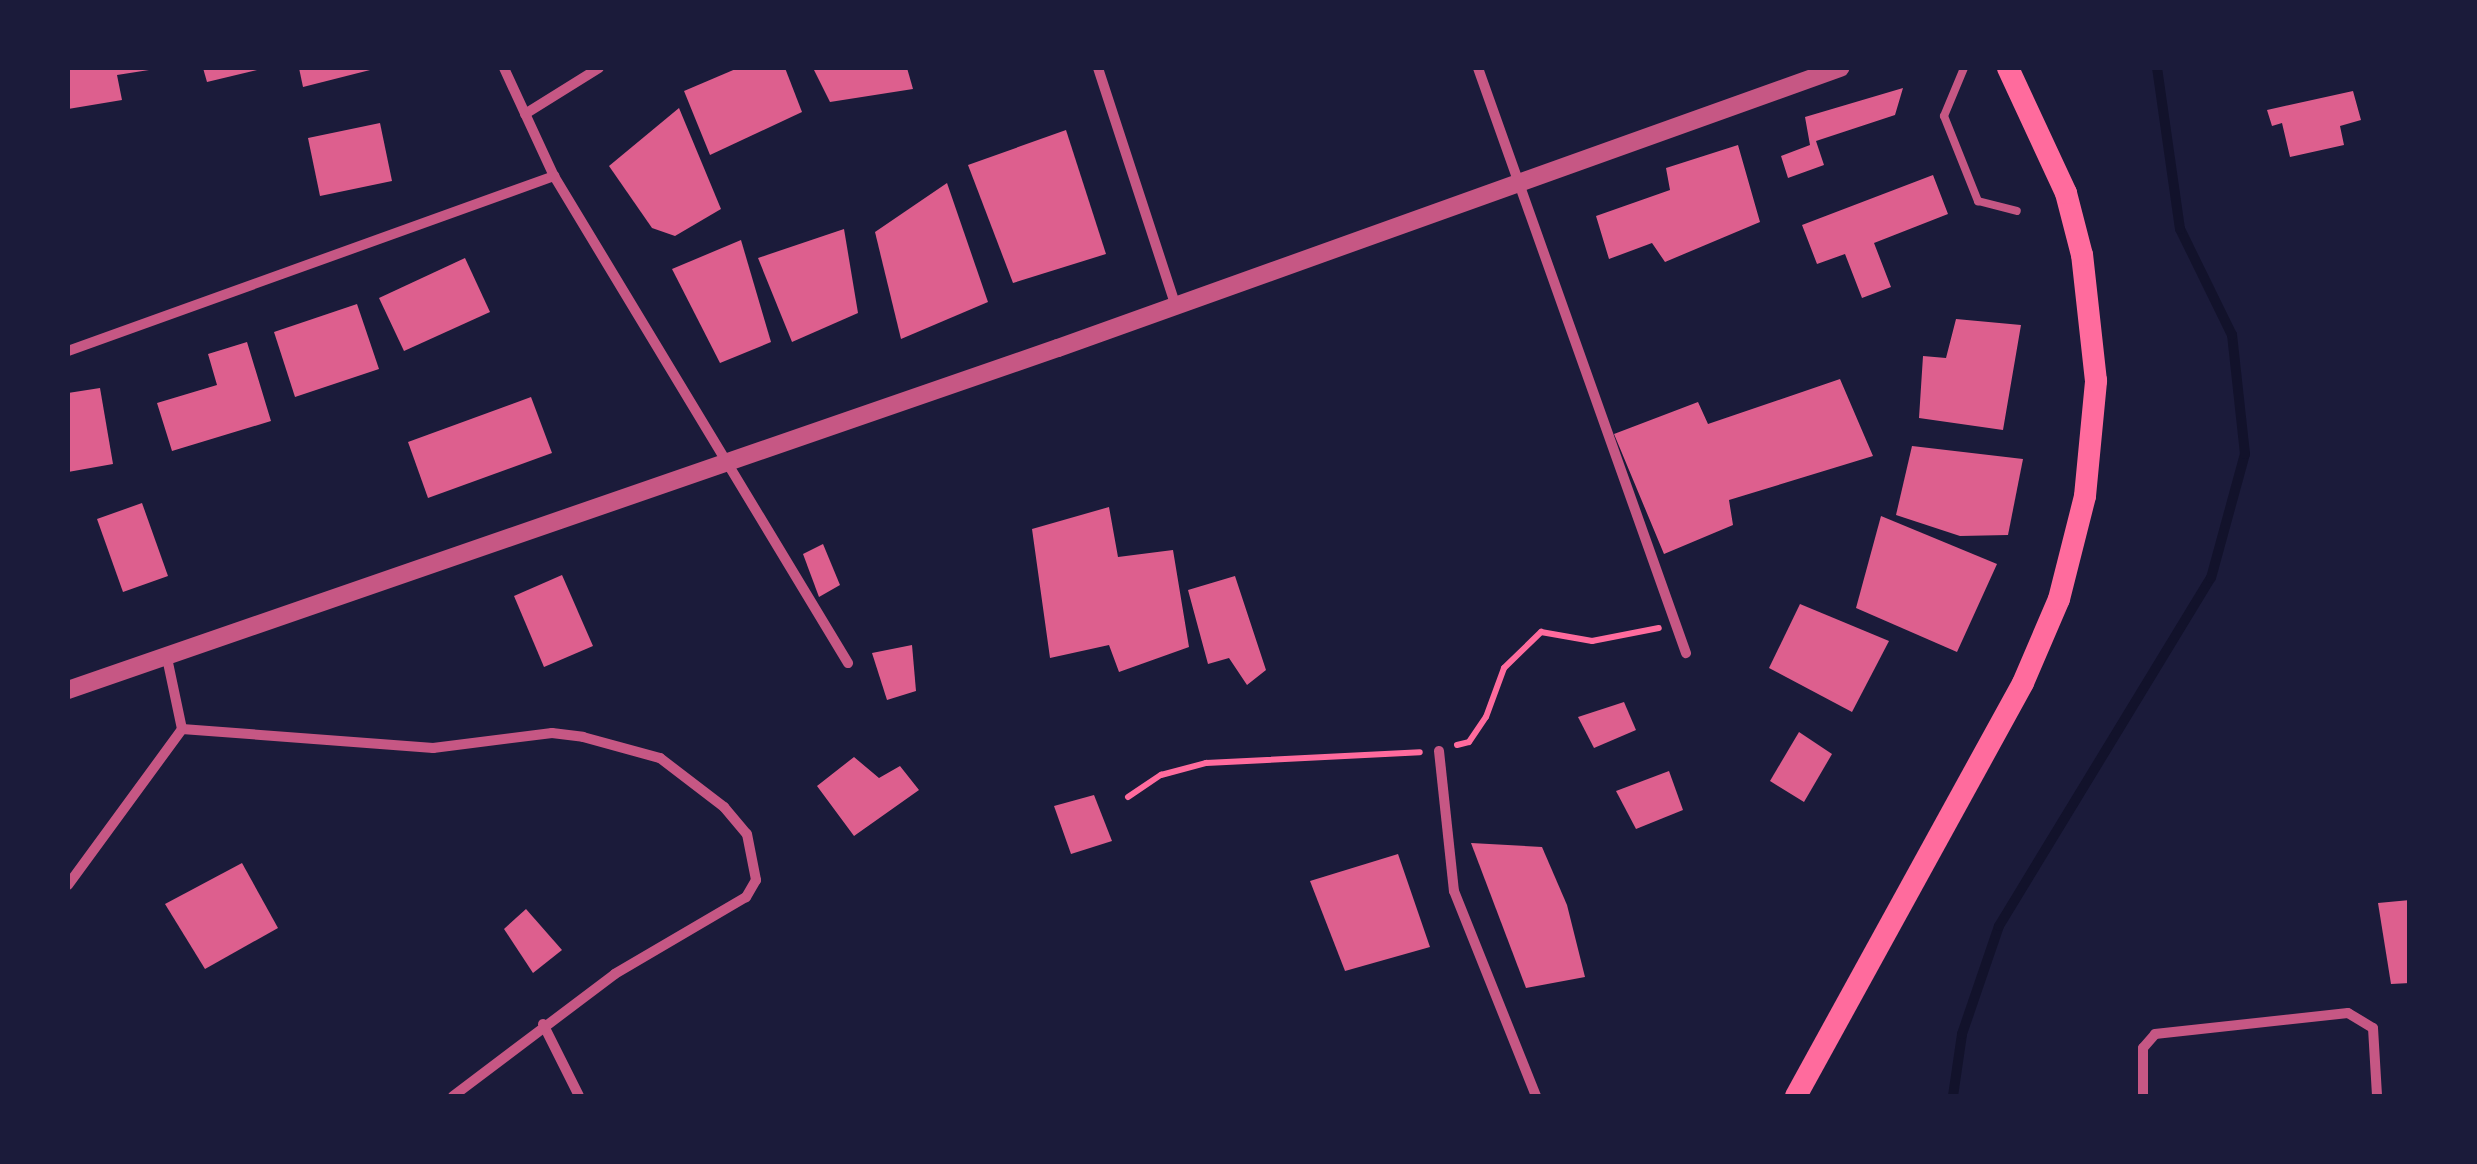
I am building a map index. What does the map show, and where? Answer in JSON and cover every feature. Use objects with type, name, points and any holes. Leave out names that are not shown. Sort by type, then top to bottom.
[{"type":"main road","points":[[1796,1096],[2023,683],[2059,598],[2086,496],[2096,381],[2082,255],[2066,193],[2008,68]]},
{"type":"street","points":[[504,68],[554,176],[723,462],[848,663]]},
{"type":"street","points":[[525,114],[600,68]]},
{"type":"street","points":[[1098,68],[1176,306]]},
{"type":"street","points":[[1478,68],[1686,653]]},
{"type":"street","points":[[68,690],[166,652],[1176,306],[1840,68]]},
{"type":"street","points":[[68,351],[554,176]]},
{"type":"street","points":[[68,885],[182,729],[166,652]]},
{"type":"street","points":[[182,729],[416,748],[552,733],[584,737],[660,758],[724,806],[747,834],[756,880],[746,897],[543,1024],[453,1096]]},
{"type":"street","points":[[1439,751],[1454,891],[1536,1096]]},
{"type":"street","points":[[2143,1096],[2143,1048],[2155,1034],[2348,1013],[2373,1028],[2378,1096]]},
{"type":"street","points":[[543,1024],[578,1096]]},
{"type":"lane","points":[[1964,68],[1944,116],[1978,202],[2017,211]]},
{"type":"path","points":[[1128,797],[1162,775],[1206,763],[1439,751],[1469,742],[1504,668],[1541,632],[1592,641],[1675,624]]},
{"type":"building","points":[[68,68],[149,70],[117,75],[122,100],[68,109]]},
{"type":"building","points":[[203,68],[261,68],[261,69],[207,82]]},
{"type":"building","points":[[299,68],[373,68],[374,69],[303,87]]},
{"type":"building","points":[[738,68],[785,68],[802,112],[710,155],[684,91]]},
{"type":"building","points":[[813,68],[907,68],[913,89],[830,102]]},
{"type":"building","points":[[1903,88],[1895,115],[1816,141],[1824,165],[1788,178],[1781,156],[1810,145],[1805,117]]},
{"type":"building","points":[[2353,91],[2361,120],[2340,126],[2344,145],[2290,157],[2282,123],[2272,126],[2267,110]]},
{"type":"building","points":[[679,108],[721,209],[675,236],[652,228],[609,166]]},
{"type":"building","points":[[380,123],[392,181],[320,196],[308,138]]},
{"type":"building","points":[[1066,130],[1106,254],[1013,283],[968,165]]},
{"type":"building","points":[[1738,145],[1760,222],[1665,262],[1652,243],[1609,259],[1596,216],[1670,190],[1666,168]]},
{"type":"building","points":[[1933,175],[1948,214],[1874,243],[1891,287],[1862,298],[1845,254],[1817,264],[1802,225]]},
{"type":"building","points":[[947,183],[988,302],[901,339],[875,232]]},
{"type":"building","points":[[844,229],[858,313],[792,342],[758,258]]},
{"type":"building","points":[[741,240],[771,342],[720,363],[672,269]]},
{"type":"building","points":[[465,258],[490,312],[404,351],[379,298]]},
{"type":"building","points":[[357,304],[379,369],[295,397],[274,332]]},
{"type":"building","points":[[1956,319],[2021,325],[2003,430],[1919,418],[1923,356],[1946,358]]},
{"type":"building","points":[[247,342],[271,421],[172,451],[157,403],[217,385],[208,354]]},
{"type":"building","points":[[1840,379],[1873,456],[1729,500],[1733,525],[1664,554],[1614,434],[1698,402],[1708,424]]},
{"type":"building","points":[[100,388],[113,464],[68,472],[68,393]]},
{"type":"building","points":[[531,397],[552,453],[428,498],[408,442]]},
{"type":"building","points":[[1912,446],[2023,459],[2008,535],[1960,536],[1896,515]]},
{"type":"building","points":[[142,503],[168,576],[123,592],[97,519]]},
{"type":"building","points":[[1109,507],[1118,557],[1173,550],[1189,647],[1119,672],[1109,645],[1050,658],[1032,529]]},
{"type":"building","points":[[1881,516],[1997,564],[1957,652],[1856,608]]},
{"type":"building","points":[[823,544],[840,585],[819,597],[803,554]]},
{"type":"building","points":[[562,575],[593,646],[544,667],[514,596]]},
{"type":"building","points":[[1235,576],[1266,670],[1247,685],[1229,658],[1208,664],[1188,590]]},
{"type":"building","points":[[1800,604],[1889,641],[1852,712],[1769,668]]},
{"type":"building","points":[[912,645],[916,691],[887,700],[872,653]]},
{"type":"building","points":[[1624,702],[1636,730],[1594,748],[1578,717]]},
{"type":"building","points":[[1799,732],[1832,754],[1804,802],[1770,781]]},
{"type":"building","points":[[854,757],[879,778],[900,766],[919,790],[854,836],[817,786]]},
{"type":"building","points":[[1669,771],[1683,810],[1636,829],[1616,791]]},
{"type":"building","points":[[1094,795],[1112,841],[1071,854],[1054,806]]},
{"type":"building","points":[[1471,843],[1542,847],[1567,905],[1585,977],[1526,988]]},
{"type":"building","points":[[1398,854],[1430,947],[1345,971],[1310,881]]},
{"type":"building","points":[[242,863],[278,928],[205,969],[165,904]]},
{"type":"building","points":[[2410,900],[2410,983],[2391,984],[2378,903]]},
{"type":"building","points":[[526,909],[562,950],[533,973],[504,929]]},
{"type":"waterway","points":[[1953,1096],[1962,1034],[1999,926],[2211,578],[2245,454],[2232,335],[2180,229],[2157,68]]}]
